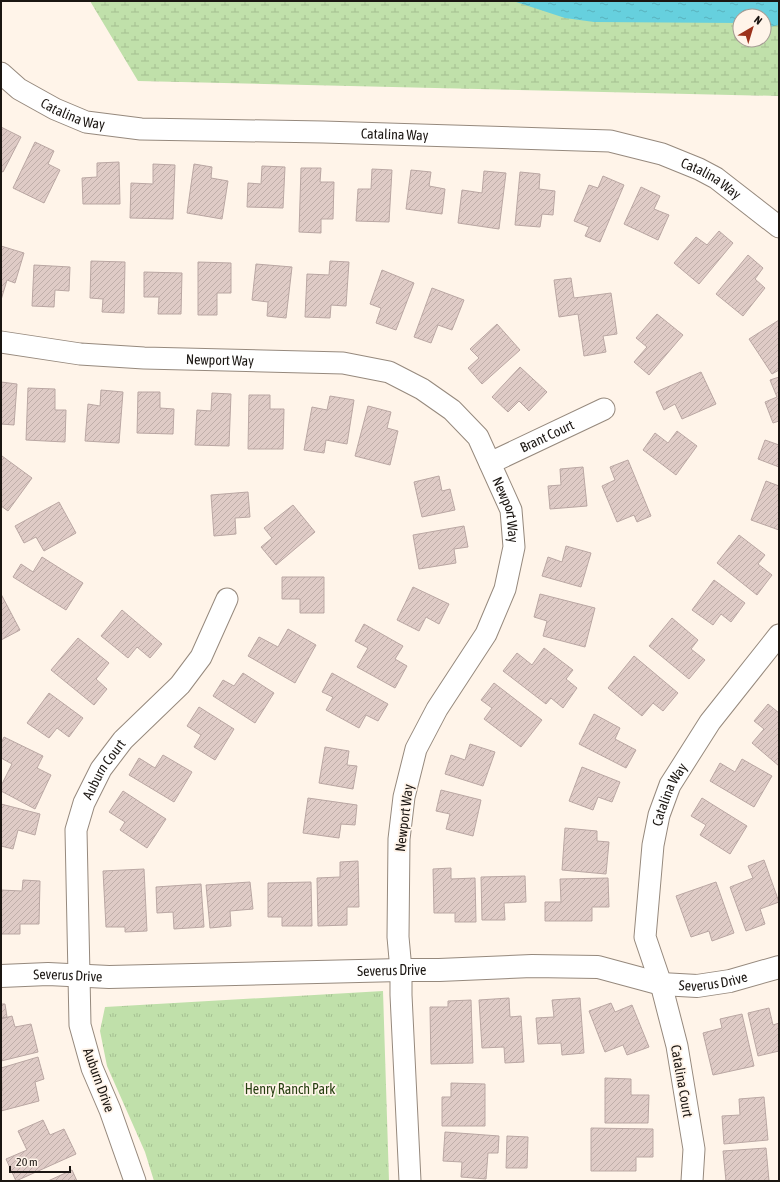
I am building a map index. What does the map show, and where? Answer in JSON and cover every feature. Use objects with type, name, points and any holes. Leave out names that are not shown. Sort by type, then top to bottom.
[{"type":"street","name":"Catalina Way","points":[[1,73],[19,89],[55,109],[86,122],[141,130],[331,132],[610,142],[662,154],[699,169],[716,178],[779,227]]},
{"type":"street","name":"Newport Way","points":[[1,342],[80,354],[144,358],[343,363],[389,372],[422,389],[452,410],[478,437],[511,510],[514,547],[506,589],[486,634],[437,709],[416,749],[404,797],[398,839],[398,937],[402,970],[401,1002],[410,1181]]},
{"type":"street","name":"Brant Court","points":[[490,463],[604,410]]},
{"type":"street","name":"Auburn Court","points":[[79,976],[76,830],[84,803],[101,769],[123,740],[180,685],[201,657],[227,599]]},
{"type":"street","name":"Catalina Way","points":[[661,984],[646,937],[653,845],[659,815],[670,785],[710,722],[779,635]]},
{"type":"street","name":"Severus Drive","points":[[1,976],[48,974],[109,977],[439,970],[532,966],[598,967],[661,984],[697,986],[730,981],[779,967]]},
{"type":"street","name":"Auburn Drive","points":[[79,976],[80,1025],[92,1068],[110,1110],[135,1181]]},
{"type":"street","name":"Catalina Court","points":[[661,984],[677,1046],[694,1149],[692,1181]]},
{"type":"green space","points":[[90,1],[779,1],[779,96],[138,81]]},
{"type":"green space","name":"Henry Ranch Park","points":[[383,991],[389,1181],[154,1181],[145,1152],[107,1066],[100,1031],[105,1007]]},
{"type":"water","points":[[513,1],[779,1],[779,25],[772,26],[772,8],[732,8],[732,23],[594,22],[565,18]]},
{"type":"building","points":[[1,127],[21,137],[3,172],[1,171]]},
{"type":"building","points":[[35,142],[54,151],[48,164],[60,170],[44,203],[13,188]]},
{"type":"building","points":[[119,162],[120,204],[83,204],[82,178],[97,177],[97,163]]},
{"type":"building","points":[[153,164],[175,165],[173,219],[130,218],[131,183],[153,184]]},
{"type":"building","points":[[194,164],[212,167],[211,178],[228,181],[222,219],[187,213]]},
{"type":"building","points":[[262,166],[285,167],[283,208],[247,207],[248,183],[261,184]]},
{"type":"building","points":[[301,168],[321,168],[320,182],[334,182],[333,219],[321,219],[321,233],[299,232]]},
{"type":"building","points":[[372,169],[392,170],[389,222],[356,221],[358,189],[371,189]]},
{"type":"building","points":[[411,170],[431,172],[429,186],[445,189],[442,214],[406,209]]},
{"type":"building","points":[[484,171],[506,173],[499,229],[458,223],[462,190],[482,193]]},
{"type":"building","points":[[520,172],[540,174],[539,189],[555,191],[553,215],[542,214],[540,227],[515,225]]},
{"type":"building","points":[[603,176],[624,185],[600,242],[585,236],[589,227],[574,221],[589,185],[598,188]]},
{"type":"building","points":[[641,187],[660,196],[654,209],[669,215],[658,240],[624,224]]},
{"type":"building","points":[[719,231],[733,243],[699,284],[674,263],[696,237],[707,245]]},
{"type":"building","points":[[1,246],[24,253],[15,283],[7,280],[1,300]]},
{"type":"building","points":[[748,255],[763,268],[755,279],[765,288],[743,316],[716,294]]},
{"type":"building","points":[[91,261],[125,262],[124,313],[102,312],[103,299],[90,298]]},
{"type":"building","points":[[330,261],[349,262],[346,306],[331,305],[330,318],[305,317],[307,274],[329,275]]},
{"type":"building","points":[[198,262],[231,263],[231,293],[217,293],[217,315],[198,315]]},
{"type":"building","points":[[256,264],[292,267],[286,318],[267,316],[268,302],[252,300]]},
{"type":"building","points":[[34,265],[70,267],[69,291],[55,290],[54,307],[32,306]]},
{"type":"building","points":[[382,270],[414,283],[396,330],[376,323],[381,308],[370,304]]},
{"type":"building","points":[[144,272],[182,273],[181,314],[158,314],[159,297],[144,297]]},
{"type":"building","points":[[571,278],[574,298],[611,293],[617,334],[603,336],[606,352],[584,356],[578,314],[559,317],[554,280]]},
{"type":"building","points":[[432,288],[464,300],[452,330],[438,325],[431,343],[414,337]]},
{"type":"building","points":[[657,314],[683,335],[649,375],[634,362],[647,347],[636,338]]},
{"type":"building","points":[[779,320],[779,370],[772,374],[749,339]]},
{"type":"building","points":[[497,324],[520,350],[482,384],[468,368],[479,358],[470,349]]},
{"type":"building","points":[[520,367],[547,392],[529,411],[519,401],[508,412],[492,397]]},
{"type":"building","points":[[701,372],[716,404],[682,419],[675,404],[664,410],[656,392]]},
{"type":"building","points":[[779,377],[779,421],[773,423],[765,402],[777,397],[770,380]]},
{"type":"building","points":[[1,382],[17,384],[14,425],[1,424]]},
{"type":"building","points":[[28,388],[55,389],[55,410],[66,410],[65,442],[26,440]]},
{"type":"building","points":[[101,390],[123,392],[119,443],[85,441],[88,404],[100,406]]},
{"type":"building","points":[[138,392],[160,392],[160,408],[174,409],[173,434],[137,433]]},
{"type":"building","points":[[212,393],[231,394],[229,446],[195,445],[197,410],[211,411]]},
{"type":"building","points":[[249,395],[270,395],[270,409],[284,409],[283,449],[248,449]]},
{"type":"building","points":[[330,396],[354,400],[347,444],[326,440],[324,453],[304,450],[312,407],[327,410]]},
{"type":"building","points":[[368,406],[391,412],[387,428],[398,431],[390,465],[355,456]]},
{"type":"building","points":[[677,431],[697,446],[676,475],[643,450],[655,433],[668,443]]},
{"type":"building","points":[[765,440],[779,445],[779,467],[758,459]]},
{"type":"building","points":[[2,456],[32,478],[8,511],[1,506]]},
{"type":"building","points":[[628,460],[651,516],[637,522],[634,515],[617,522],[602,486],[615,480],[610,467]]},
{"type":"building","points":[[583,467],[587,506],[550,509],[548,486],[561,485],[560,469]]},
{"type":"building","points":[[439,476],[442,491],[450,489],[455,510],[422,517],[414,482]]},
{"type":"building","points":[[766,481],[779,486],[779,530],[751,520]]},
{"type":"building","points":[[248,492],[250,517],[235,518],[236,534],[214,536],[211,495]]},
{"type":"building","points":[[59,502],[76,533],[44,551],[36,537],[24,543],[15,526]]},
{"type":"building","points":[[293,505],[315,532],[276,565],[261,547],[272,538],[264,528]]},
{"type":"building","points":[[464,526],[468,547],[454,549],[456,563],[419,569],[413,535]]},
{"type":"building","points":[[739,535],[765,555],[758,564],[772,575],[757,595],[717,563]]},
{"type":"building","points":[[566,546],[591,553],[581,587],[542,576],[548,557],[562,562]]},
{"type":"building","points":[[42,557],[83,583],[66,610],[13,577],[21,564],[33,572]]},
{"type":"building","points":[[282,577],[324,577],[324,613],[300,613],[300,599],[282,599]]},
{"type":"building","points":[[714,580],[745,603],[731,622],[721,614],[713,625],[692,610]]},
{"type":"building","points":[[413,587],[449,604],[439,624],[426,617],[419,631],[397,620]]},
{"type":"building","points":[[1,594],[20,630],[1,640]]},
{"type":"building","points":[[540,594],[595,608],[585,647],[543,636],[547,621],[534,617]]},
{"type":"building","points":[[122,610],[162,644],[150,658],[137,647],[128,658],[101,636]]},
{"type":"building","points":[[672,618],[698,640],[691,649],[705,660],[689,679],[649,646]]},
{"type":"building","points":[[364,624],[403,646],[395,659],[407,666],[395,688],[357,667],[368,648],[355,641]]},
{"type":"building","points":[[288,629],[316,645],[295,683],[248,656],[259,637],[278,647]]},
{"type":"building","points":[[78,638],[109,663],[96,679],[107,689],[94,705],[51,670]]},
{"type":"building","points":[[544,648],[573,670],[566,679],[577,688],[563,708],[551,698],[546,704],[503,671],[517,653],[532,665]]},
{"type":"building","points":[[634,656],[678,693],[663,711],[653,703],[642,716],[608,688]]},
{"type":"building","points":[[243,673],[274,693],[255,723],[213,696],[223,680],[234,686]]},
{"type":"building","points":[[332,673],[388,704],[378,721],[366,715],[359,728],[326,710],[333,697],[322,692]]},
{"type":"building","points":[[494,683],[542,720],[521,747],[484,719],[492,708],[481,700]]},
{"type":"building","points":[[49,693],[83,718],[69,737],[57,728],[49,738],[27,723]]},
{"type":"building","points":[[768,704],[779,713],[779,766],[752,743],[764,729],[754,721]]},
{"type":"building","points":[[199,707],[234,729],[215,760],[194,747],[201,735],[187,726]]},
{"type":"building","points":[[594,714],[620,728],[615,739],[636,750],[626,768],[579,744]]},
{"type":"building","points":[[4,737],[43,756],[37,768],[51,775],[35,809],[1,791],[1,786],[12,764],[1,758],[1,743]]},
{"type":"building","points":[[470,744],[495,752],[483,786],[445,774],[451,755],[465,760]]},
{"type":"building","points":[[325,747],[349,751],[347,765],[357,766],[353,789],[319,783]]},
{"type":"building","points":[[163,755],[192,772],[174,802],[129,775],[139,758],[155,768]]},
{"type":"building","points":[[742,759],[772,776],[754,807],[710,781],[720,763],[735,772]]},
{"type":"building","points":[[582,767],[620,782],[612,802],[598,797],[593,810],[569,801]]},
{"type":"building","points":[[441,790],[481,800],[473,836],[446,829],[450,814],[436,811]]},
{"type":"building","points":[[123,791],[166,819],[147,848],[120,830],[125,822],[109,812]]},
{"type":"building","points":[[308,798],[357,805],[355,825],[341,824],[339,838],[303,833]]},
{"type":"building","points":[[702,798],[747,826],[730,854],[700,835],[706,825],[691,816]]},
{"type":"building","points":[[1,804],[40,814],[35,835],[18,830],[13,849],[1,846]]},
{"type":"building","points":[[565,828],[597,831],[597,841],[609,842],[606,874],[562,870]]},
{"type":"building","points":[[764,860],[779,902],[760,909],[765,924],[746,931],[730,887],[753,878],[748,866]]},
{"type":"building","points":[[358,861],[359,907],[347,907],[347,925],[318,926],[317,878],[340,877],[340,862]]},
{"type":"building","points":[[451,868],[451,879],[475,878],[476,922],[455,922],[455,913],[434,913],[433,869]]},
{"type":"building","points":[[144,869],[147,931],[125,932],[125,927],[106,927],[103,871]]},
{"type":"building","points":[[525,876],[526,902],[504,903],[505,920],[482,920],[481,877]]},
{"type":"building","points":[[608,878],[609,907],[592,907],[592,921],[545,921],[545,902],[561,902],[560,879]]},
{"type":"building","points":[[23,880],[40,881],[39,924],[20,924],[20,934],[1,934],[1,890],[22,891]]},
{"type":"building","points":[[250,882],[253,909],[230,911],[231,926],[210,928],[206,885]]},
{"type":"building","points":[[311,882],[312,926],[282,926],[282,917],[268,917],[268,883]]},
{"type":"building","points":[[716,882],[734,933],[712,941],[709,931],[691,937],[676,896]]},
{"type":"building","points":[[201,884],[204,927],[174,929],[173,912],[157,913],[156,887]]},
{"type":"building","points":[[509,998],[510,1017],[521,1016],[524,1062],[505,1063],[504,1047],[482,1048],[479,1000]]},
{"type":"building","points":[[580,998],[584,1053],[562,1055],[561,1043],[538,1044],[536,1018],[554,1017],[552,1000]]},
{"type":"building","points":[[471,1000],[473,1063],[431,1064],[430,1007],[448,1007],[448,1001]]},
{"type":"building","points":[[611,1003],[615,1012],[632,1005],[649,1047],[627,1055],[623,1045],[605,1052],[589,1011]]},
{"type":"building","points":[[1,1004],[5,1004],[7,1017],[1,1018]]},
{"type":"building","points":[[769,1008],[773,1025],[779,1023],[779,1051],[758,1056],[748,1013]]},
{"type":"building","points":[[742,1014],[754,1066],[713,1075],[703,1033],[722,1028],[720,1019]]},
{"type":"building","points":[[12,1016],[15,1027],[31,1024],[38,1052],[1,1061],[1,1019]]},
{"type":"building","points":[[38,1057],[44,1079],[35,1082],[39,1101],[1,1111],[1,1068]]},
{"type":"building","points":[[605,1078],[631,1079],[631,1095],[649,1095],[648,1123],[605,1123]]},
{"type":"building","points":[[451,1083],[485,1084],[485,1126],[442,1126],[442,1097],[451,1097]]},
{"type":"building","points":[[764,1097],[768,1140],[724,1144],[722,1116],[740,1115],[739,1099]]},
{"type":"building","points":[[43,1120],[50,1135],[64,1129],[76,1154],[16,1181],[6,1159],[27,1150],[18,1131]]},
{"type":"building","points":[[591,1128],[653,1129],[653,1157],[636,1157],[636,1171],[591,1171]]},
{"type":"building","points":[[445,1132],[499,1136],[498,1153],[488,1153],[486,1179],[461,1177],[462,1162],[443,1161]]},
{"type":"building","points":[[507,1136],[528,1137],[527,1168],[506,1168]]},
{"type":"building","points":[[766,1148],[769,1181],[726,1181],[723,1151]]},
{"type":"building","points":[[72,1170],[77,1181],[48,1181]]}]
